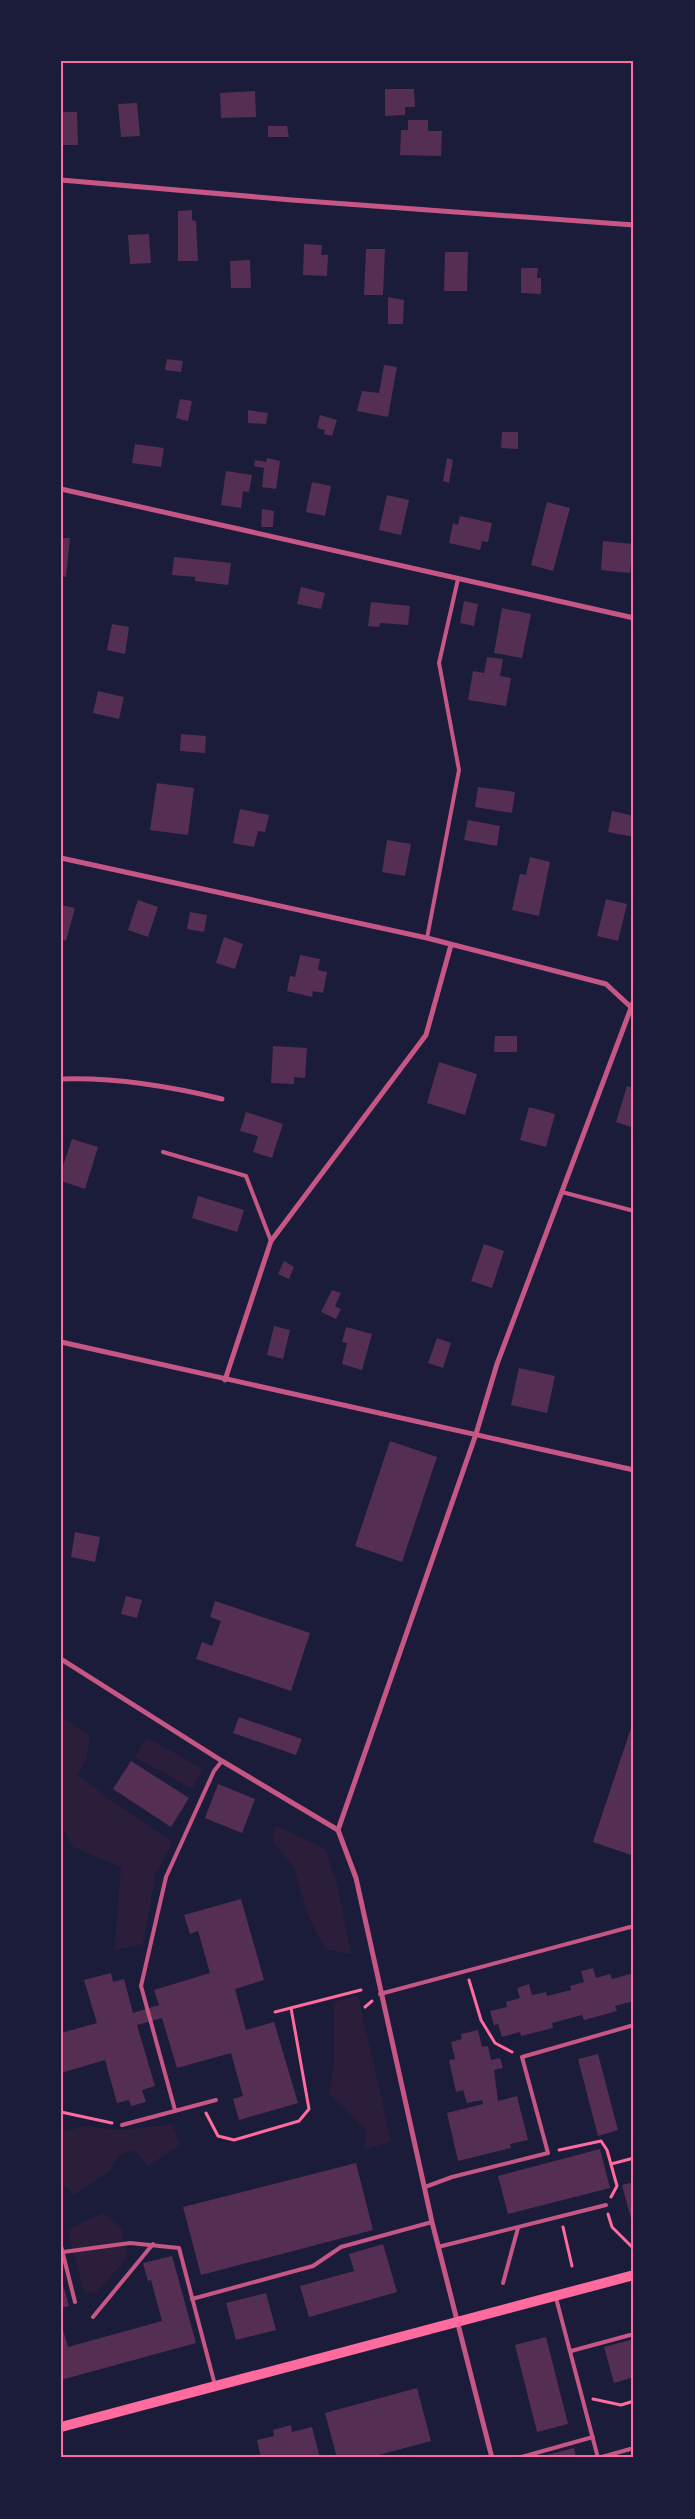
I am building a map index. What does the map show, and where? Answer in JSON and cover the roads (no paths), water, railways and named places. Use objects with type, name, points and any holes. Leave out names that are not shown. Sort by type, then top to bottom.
[{"type":"main road","points":[[61,2427],[634,2275]]},
{"type":"street","points":[[61,180],[292,200],[634,225]]},
{"type":"street","points":[[61,490],[634,618]]},
{"type":"street","points":[[61,858],[427,938],[606,984],[632,1009]]},
{"type":"street","points":[[225,1380],[271,1242],[426,1035],[451,944]]},
{"type":"street","points":[[338,1830],[476,1434],[497,1364],[634,1000]]},
{"type":"street","points":[[61,1079],[92,1078],[176,1087],[222,1099]]},
{"type":"street","points":[[61,1342],[634,1470]]},
{"type":"street","points":[[61,1659],[222,1761],[338,1830],[356,1878],[380,1994],[432,2222],[492,2458]]},
{"type":"lane","points":[[427,938],[459,770],[439,663],[458,579]]},
{"type":"lane","points":[[163,1152],[246,1176],[271,1242]]},
{"type":"lane","points":[[562,1192],[634,1211]]},
{"type":"lane","points":[[175,2110],[141,1986],[166,1877],[214,1770],[222,1761]]},
{"type":"lane","points":[[380,1994],[634,1926]]},
{"type":"lane","points":[[425,2187],[452,2177],[548,2153],[522,2057],[634,2025]]},
{"type":"lane","points":[[122,2125],[216,2100]]},
{"type":"lane","points":[[438,2247],[606,2205]]},
{"type":"lane","points":[[192,2299],[312,2266],[341,2247],[432,2222]]},
{"type":"lane","points":[[503,2283],[518,2228]]},
{"type":"lane","points":[[63,2252],[130,2243],[179,2248],[216,2387]]},
{"type":"lane","points":[[93,2317],[153,2244]]},
{"type":"lane","points":[[61,2246],[75,2302]]},
{"type":"lane","points":[[555,2296],[598,2458],[634,2448]]},
{"type":"lane","points":[[571,2351],[634,2334]]},
{"type":"lane","points":[[518,2458],[593,2437]]}]
